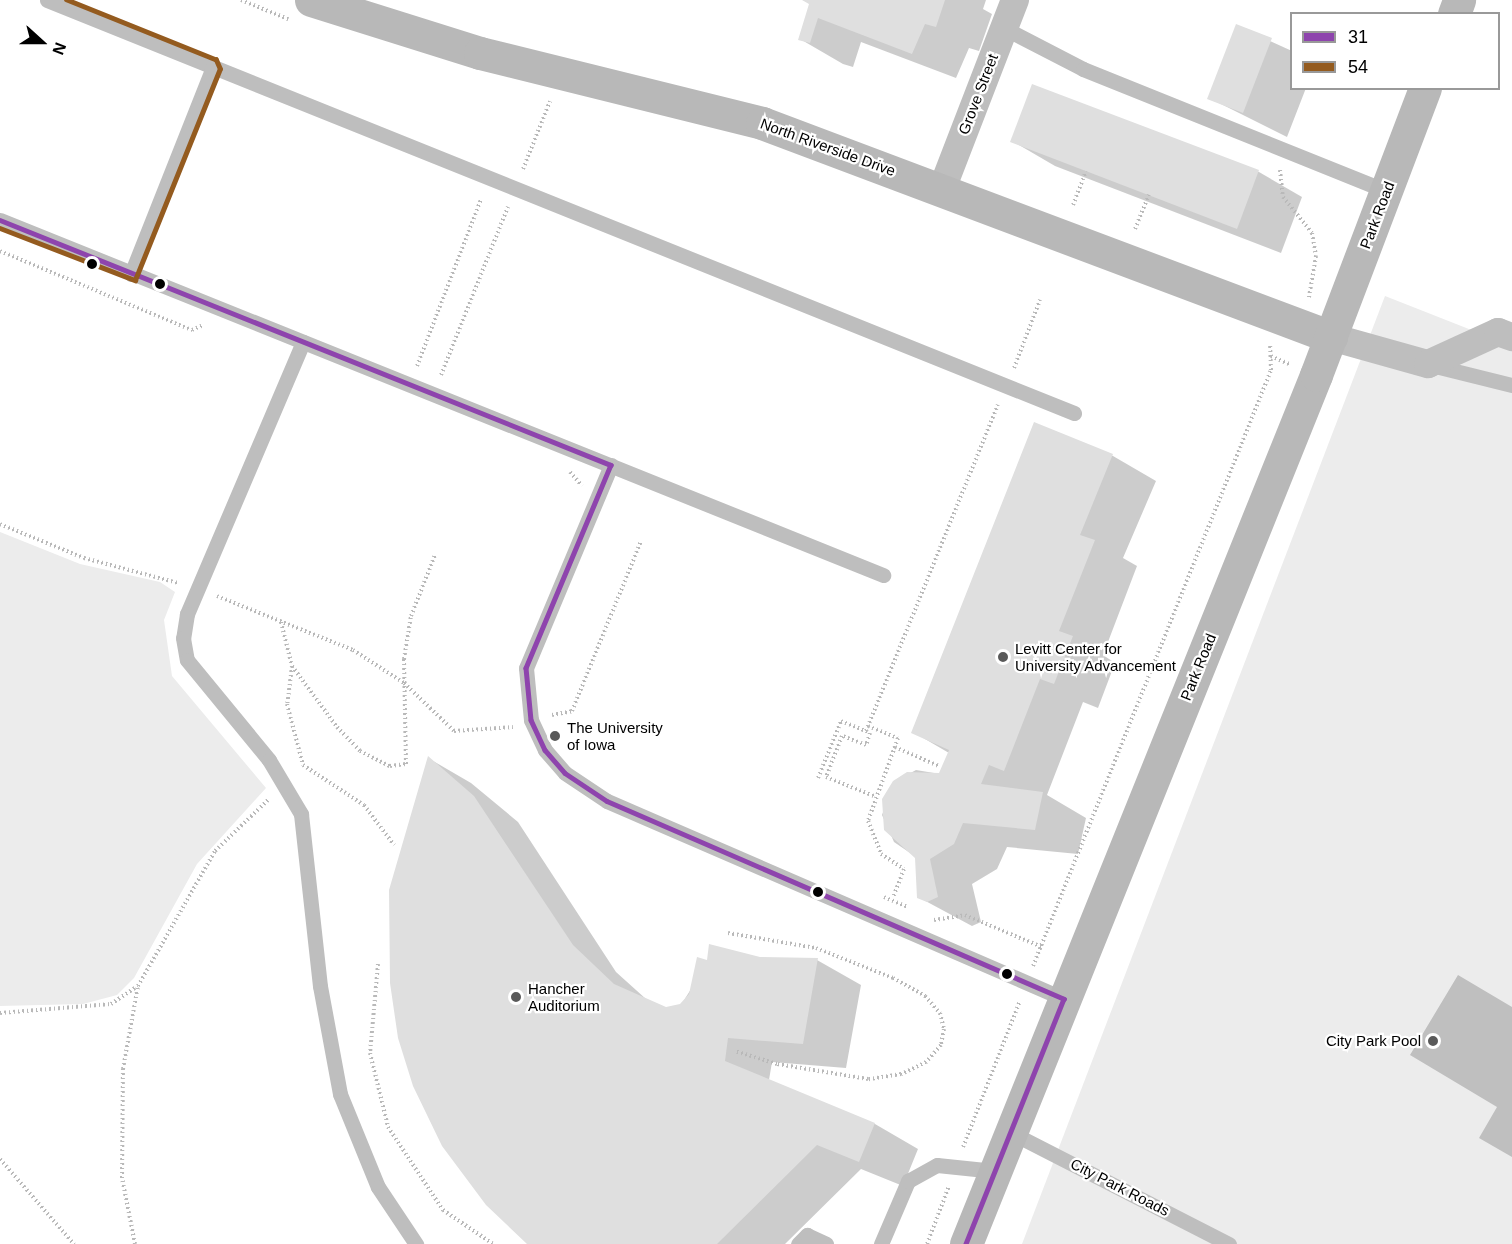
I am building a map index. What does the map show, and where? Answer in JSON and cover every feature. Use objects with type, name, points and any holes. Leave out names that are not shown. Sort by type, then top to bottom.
[{"type":"street","name":"Grove Street","points":[[942,189],[1015,0]]},
{"type":"street","name":"North Riverside Drive","points":[[302,11],[762,123],[942,189],[1279,332],[1331,337]]},
{"type":"street","name":"Park Road","points":[[966,1244],[1331,337],[1424,90]]},
{"type":"street","points":[[1331,337],[1428,364],[1498,332],[1512,337]]},
{"type":"lane","points":[[47,0],[1074,413]]},
{"type":"lane","points":[[1004,28],[1083,69],[1386,191]]},
{"type":"lane","points":[[131,274],[213,67]]},
{"type":"lane","points":[[0,220],[883,575]]},
{"type":"lane","points":[[303,342],[186,614],[183,638],[191,667],[286,783],[301,814],[320,986],[340,1094],[378,1188],[417,1244]]},
{"type":"lane","points":[[1428,364],[1512,385]]},
{"type":"lane","points":[[611,465],[526,668],[531,720],[544,750],[565,773],[607,801],[1064,999]]},
{"type":"lane","name":"City Park Roads","points":[[1010,1131],[1229,1244]]},
{"type":"lane","points":[[881,1244],[908,1181],[937,1165],[954,1169],[995,1172]]},
{"type":"lane","points":[[798,1244],[807,1235],[826,1244]]},
{"type":"path","points":[[241,0],[302,11]]},
{"type":"path","points":[[433,394],[552,94],[542,92]]},
{"type":"path","points":[[1259,340],[1279,332],[1313,292],[1316,256],[1312,233],[1283,197],[1283,151]]},
{"type":"path","points":[[1074,205],[1086,171]]},
{"type":"path","points":[[1135,229],[1149,195]]},
{"type":"path","points":[[410,385],[479,198],[489,202]]},
{"type":"path","points":[[498,205],[507,209]]},
{"type":"path","points":[[0,251],[192,330]]},
{"type":"path","points":[[867,729],[1041,300]]},
{"type":"path","points":[[927,1244],[1025,984],[1271,370],[1279,332]]},
{"type":"path","points":[[545,717],[572,711],[641,541]]},
{"type":"path","points":[[292,666],[360,751],[390,766],[406,764],[404,659],[411,616],[435,555]]},
{"type":"path","points":[[281,622],[292,666],[287,704],[303,765],[364,805],[394,844]]},
{"type":"path","points":[[818,778],[841,721],[898,738],[874,796],[868,821],[872,840],[904,869],[892,897]]},
{"type":"path","points":[[867,729],[870,733],[866,745],[842,736],[826,777],[874,796]]},
{"type":"path","points":[[895,747],[939,766]]},
{"type":"path","points":[[135,1244],[122,1178],[123,1080],[138,986],[215,851],[303,765]]},
{"type":"path","points":[[728,933],[816,948],[893,978],[925,996],[940,1013],[944,1029],[941,1046],[926,1062],[901,1074],[868,1079],[777,1064],[735,1051]]},
{"type":"path","points":[[378,964],[370,1053],[388,1127],[443,1210],[493,1244]]},
{"type":"path","points":[[0,1013],[111,1004],[138,986]]},
{"type":"path","points":[[0,1159],[74,1244]]},
{"type":"shaded area","points":[[1385,296],[1512,346],[1512,1244],[1022,1244]]},
{"type":"shaded area","points":[[0,532],[80,564],[160,582],[175,592],[164,620],[172,676],[266,788],[197,864],[134,978],[117,995],[83,1004],[0,1006]]},
{"type":"shaded area","points":[[1458,975],[1512,1007],[1512,1157],[1479,1138],[1497,1107],[1410,1055]]},
{"type":"building","points":[[802,0],[945,0],[936,27],[925,24],[912,54],[818,18],[810,43],[798,40],[809,4]]},
{"type":"building","points":[[1236,24],[1272,38],[1243,113],[1207,99]]},
{"type":"building","points":[[1032,84],[1259,170],[1237,229],[1010,142]]},
{"type":"building","name":"Levitt Center for University Advancement","points":[[1034,422],[1113,454],[1080,535],[1095,540],[1059,631],[1073,636],[1054,684],[1040,679],[1004,771],[989,765],[981,784],[1043,792],[1035,830],[963,823],[954,844],[930,859],[938,897],[927,902],[917,898],[915,858],[884,830],[882,799],[893,781],[907,772],[939,773],[949,750],[911,733]]},
{"type":"building","name":"Hancher Auditorium","points":[[428,756],[474,796],[573,945],[614,984],[666,1007],[680,1004],[689,994],[697,957],[707,960],[709,944],[760,957],[818,958],[803,1044],[728,1038],[725,1061],[875,1123],[859,1162],[817,1145],[717,1244],[527,1244],[486,1205],[442,1146],[413,1086],[398,1038],[390,983],[389,890]]},
{"type":"transit line","name":"54","points":[[0,228],[135,280],[220,69],[216,60],[67,0]]},
{"type":"transit line","name":"31","points":[[0,220],[611,465],[526,668],[531,720],[545,750],[565,773],[607,801],[1064,999],[966,1244]]},
{"type":"place","name":"Levitt Center for University Advancement","points":[[1003,657]]},
{"type":"place","name":"The University of Iowa","points":[[555,736]]},
{"type":"place","name":"Hancher Auditorium","points":[[516,997]]},
{"type":"place","name":"City Park Pool","points":[[1433,1041]]}]
